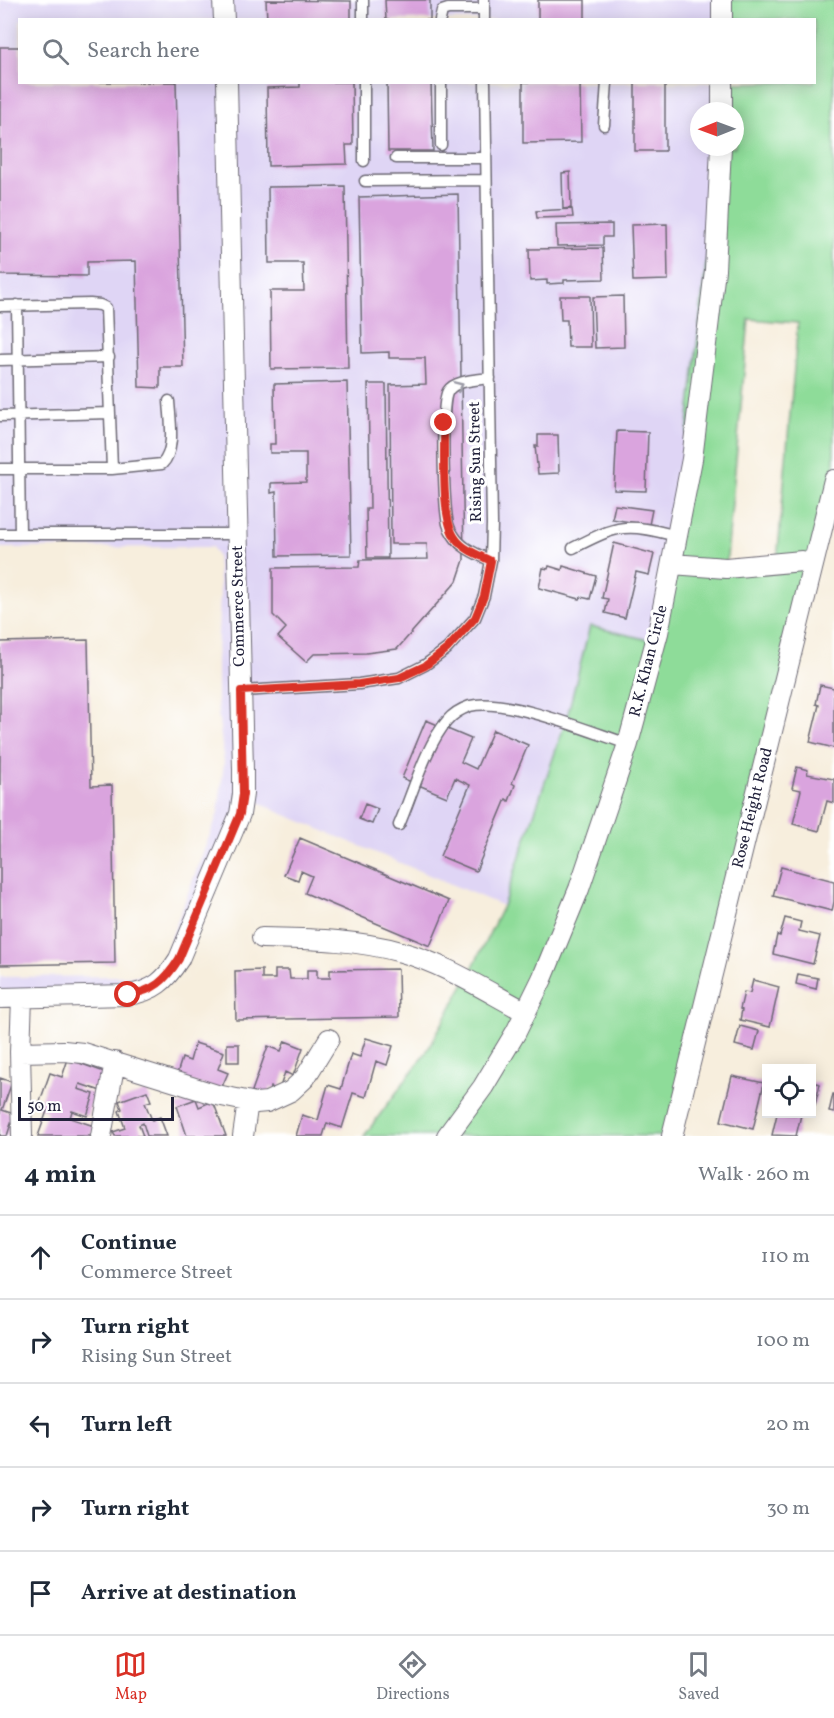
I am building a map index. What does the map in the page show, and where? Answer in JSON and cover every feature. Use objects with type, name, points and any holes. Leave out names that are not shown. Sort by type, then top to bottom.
[{"type":"street","points":[[223,0],[224,18]]},
{"type":"street","points":[[722,0],[722,18]]},
{"type":"street","name":"Commerce Street","points":[[0,998],[111,996],[144,993],[158,985],[179,959],[240,814],[243,794],[227,84]]},
{"type":"street","points":[[722,84],[722,102]]},
{"type":"street","name":"R.K. Khan Circle","points":[[447,1136],[483,1087],[516,1032],[542,979],[579,889],[628,744],[658,633],[692,459],[715,270],[721,156]]},
{"type":"street","name":"Rose Height Road","points":[[672,1136],[834,480]]},
{"type":"street","points":[[672,564],[726,568],[802,561],[813,563]]},
{"type":"street","points":[[262,938],[341,942],[400,952],[439,966],[526,1012]]},
{"type":"street","points":[[22,998],[20,1052],[22,1136]]},
{"type":"street","points":[[20,1052],[64,1051],[115,1062],[217,1095],[248,1102],[267,1102],[291,1091],[305,1078],[329,1039]]},
{"type":"street","points":[[101,1136],[115,1062]]},
{"type":"street","points":[[243,1136],[248,1102]]},
{"type":"lane","points":[[363,0],[363,18]]},
{"type":"lane","points":[[440,18],[442,11],[448,9],[484,10]]},
{"type":"lane","points":[[364,84],[364,161]]},
{"type":"lane","points":[[441,84],[441,145]]},
{"type":"lane","name":"Rising Sun Street","points":[[241,691],[359,684],[399,678],[425,666],[447,649],[475,618],[484,596],[491,561],[485,84]]},
{"type":"lane","points":[[604,125],[607,84]]},
{"type":"lane","points":[[396,158],[486,158]]},
{"type":"lane","points":[[365,181],[486,180]]},
{"type":"lane","points":[[0,306],[90,304],[104,306],[107,312],[112,469]]},
{"type":"lane","points":[[17,305],[20,534]]},
{"type":"lane","points":[[0,360],[109,357]]},
{"type":"lane","points":[[490,378],[452,387],[445,399],[444,423],[448,527],[454,538],[464,547],[491,561]]},
{"type":"lane","points":[[0,470],[112,469],[156,466],[165,462],[169,455],[169,401]]},
{"type":"lane","points":[[0,416],[110,413]]},
{"type":"lane","points":[[573,548],[604,532],[620,527],[634,526],[677,536]]},
{"type":"lane","points":[[0,534],[238,534]]},
{"type":"lane","points":[[399,825],[432,745],[447,721],[469,706],[496,705],[522,710],[628,744]]},
{"type":"shaded area","points":[[0,0],[721,0],[721,18],[18,18],[18,84],[721,84],[720,102],[690,102],[690,156],[719,156],[714,266],[654,641],[590,626],[567,717],[503,906],[281,813],[243,794],[158,985],[0,999],[0,977],[144,976],[162,962],[218,813],[224,762],[217,703],[220,594],[217,556],[212,547],[0,548]]},
{"type":"green space","points":[[721,0],[834,0],[834,483],[673,1136],[364,1136],[425,1054],[466,981],[503,906],[567,717],[590,626],[653,641],[676,534],[718,156],[744,156],[744,102],[720,102],[721,84],[816,84],[816,18],[721,18]],"holes":[[[749,319],[798,323],[777,562],[726,568]]]},
{"type":"building","points":[[266,0],[351,1],[351,18],[267,18]]},
{"type":"building","points":[[385,0],[430,0],[430,18],[386,18]]},
{"type":"building","points":[[538,0],[585,0],[585,18],[538,18]]},
{"type":"building","points":[[0,47],[18,47],[18,84],[176,84],[183,367],[160,367],[160,388],[139,387],[136,261],[87,262],[87,276],[0,275]]},
{"type":"building","points":[[300,84],[352,84],[353,145],[346,145],[347,164],[268,166],[267,88],[300,87]]},
{"type":"building","points":[[387,84],[431,84],[433,151],[388,151]]},
{"type":"building","points":[[523,84],[580,84],[581,142],[523,143]]},
{"type":"building","points":[[635,84],[665,84],[665,151],[635,151]]},
{"type":"building","points":[[570,172],[571,208],[563,209],[562,173]]},
{"type":"building","points":[[345,186],[348,368],[271,369],[270,291],[304,291],[303,263],[269,263],[268,187]]},
{"type":"building","points":[[458,194],[464,560],[457,581],[397,649],[366,653],[314,654],[306,662],[278,637],[286,628],[273,615],[273,568],[359,567],[360,560],[428,559],[427,544],[391,544],[390,385],[426,384],[425,358],[389,358],[389,352],[362,353],[359,197]]},
{"type":"building","points":[[572,209],[573,217],[537,218],[536,211]]},
{"type":"building","points":[[612,224],[612,237],[603,237],[603,245],[557,246],[556,225]]},
{"type":"building","points":[[667,224],[668,280],[633,281],[631,225]]},
{"type":"building","points":[[603,248],[604,279],[564,280],[564,283],[547,284],[547,280],[530,281],[529,249]]},
{"type":"building","points":[[560,296],[590,296],[591,347],[568,347],[567,320],[561,320]]},
{"type":"building","points":[[623,296],[624,347],[595,348],[593,297]]},
{"type":"building","points":[[347,382],[351,555],[277,556],[276,492],[271,493],[271,483],[306,482],[306,453],[270,453],[270,444],[275,444],[274,384]]},
{"type":"building","points":[[368,384],[386,384],[388,558],[367,558],[366,509],[370,509]]},
{"type":"building","points":[[617,431],[648,432],[646,491],[614,490]]},
{"type":"building","points":[[538,435],[558,435],[559,473],[538,474],[535,446],[538,446]]},
{"type":"building","points":[[615,505],[652,510],[649,525],[612,519]]},
{"type":"building","points":[[614,543],[654,554],[649,575],[636,572],[625,618],[605,613],[608,599],[602,598]]},
{"type":"building","points":[[549,566],[562,570],[563,566],[596,576],[590,599],[581,597],[580,599],[539,588],[543,568],[548,569]]},
{"type":"building","points":[[88,640],[91,786],[112,785],[115,963],[0,965],[0,642]]},
{"type":"building","points":[[820,685],[834,688],[834,748],[810,742],[819,705],[816,704]]},
{"type":"building","points":[[426,720],[471,739],[461,762],[476,769],[493,730],[528,745],[512,783],[515,785],[509,801],[506,799],[476,871],[440,856],[470,785],[455,778],[447,797],[402,778]]},
{"type":"building","points":[[797,767],[808,770],[807,774],[834,779],[834,803],[827,801],[819,831],[793,824],[801,790],[792,788]]},
{"type":"building","points":[[365,804],[378,809],[372,824],[359,819]]},
{"type":"building","points":[[300,838],[449,901],[430,946],[305,893],[312,876],[301,871],[298,880],[284,875]]},
{"type":"building","points":[[781,867],[834,881],[832,911],[773,896]]},
{"type":"building","points":[[785,918],[801,922],[799,931],[820,936],[813,964],[773,954],[777,935],[780,936]]},
{"type":"building","points":[[398,969],[399,1017],[236,1020],[235,971],[262,970],[262,979],[275,979],[275,970],[289,970],[290,979],[307,979],[307,970],[317,970],[317,978],[330,978],[330,970]]},
{"type":"building","points":[[798,974],[818,978],[816,989],[796,984]]},
{"type":"building","points":[[753,980],[779,987],[770,1027],[740,1020],[744,992],[750,993]]},
{"type":"building","points":[[740,1026],[759,1031],[754,1050],[735,1045]]},
{"type":"building","points":[[366,1038],[393,1046],[387,1065],[376,1061],[366,1097],[353,1093],[342,1128],[327,1123],[323,1136],[296,1136],[302,1115],[318,1120],[328,1085],[341,1089],[351,1054],[360,1057]]},
{"type":"building","points":[[285,1041],[303,1048],[293,1076],[285,1072],[279,1090],[271,1087],[268,1097],[252,1091],[268,1046],[281,1051]]},
{"type":"building","points":[[195,1043],[224,1052],[218,1069],[228,1073],[220,1091],[176,1077],[182,1058],[190,1061]]},
{"type":"building","points":[[227,1044],[239,1044],[239,1062],[227,1062]]},
{"type":"building","points":[[68,1059],[107,1073],[101,1091],[80,1084],[78,1089],[94,1094],[87,1116],[72,1111],[70,1118],[94,1126],[91,1136],[38,1136],[47,1111],[38,1107],[50,1073],[62,1077]]},
{"type":"building","points":[[732,1076],[762,1083],[753,1129],[721,1121]]},
{"type":"building","points":[[0,1078],[12,1082],[2,1110],[14,1114],[7,1136],[0,1136]]},
{"type":"building","points":[[816,1083],[820,1084],[816,1101]]},
{"type":"building","points":[[147,1091],[151,1101],[145,1103],[152,1120],[160,1117],[167,1136],[147,1136],[143,1123],[139,1125],[143,1136],[115,1136],[113,1132],[125,1128],[119,1111],[122,1109],[119,1101]]},
{"type":"building","points":[[834,1094],[834,1113],[829,1112]]},
{"type":"building","points":[[196,1099],[199,1107],[213,1101],[226,1136],[187,1136],[177,1106]]},
{"type":"building","points":[[776,1118],[800,1118],[796,1136],[772,1135]]},
{"type":"route","points":[[128,995],[144,993],[158,985],[179,959],[240,814],[243,794],[241,691],[359,684],[399,678],[425,666],[447,649],[475,618],[484,596],[491,561],[464,547],[454,538],[448,527],[444,423]]}]
